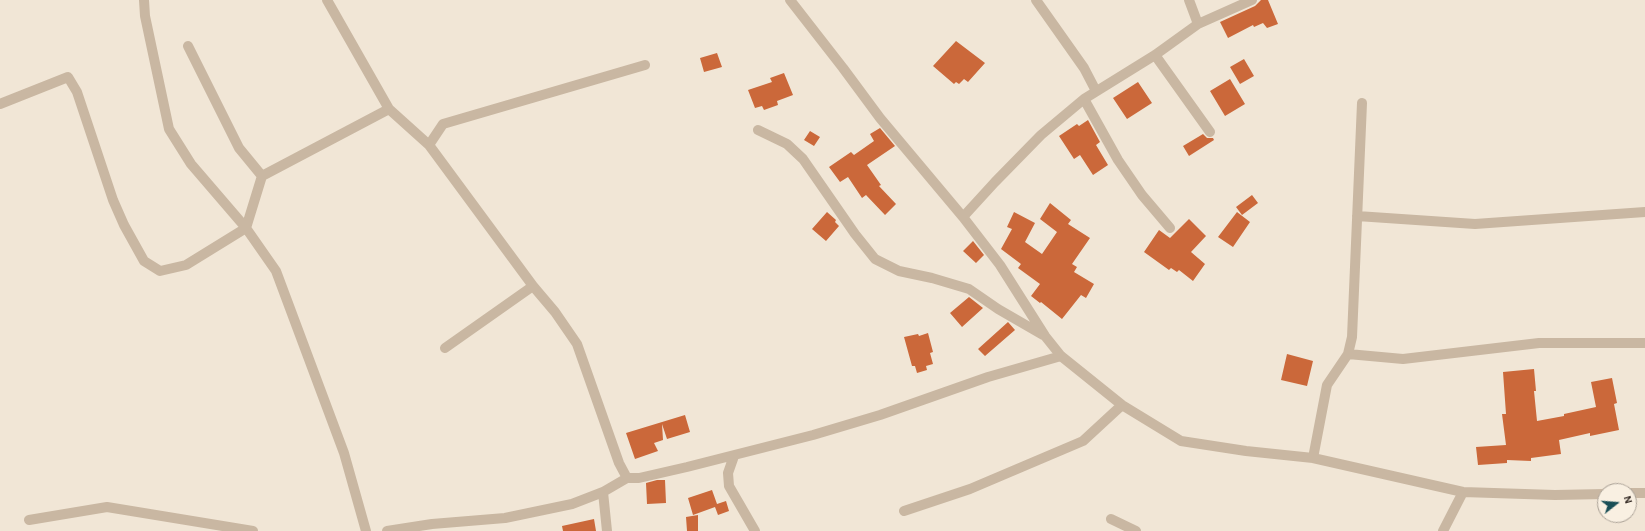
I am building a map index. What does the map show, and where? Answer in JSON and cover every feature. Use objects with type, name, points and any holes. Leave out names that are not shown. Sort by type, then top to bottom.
[{"type":"street","points":[[144,0],[144,16],[169,129],[191,164],[246,228],[276,271],[344,453],[366,531]]},
{"type":"street","points":[[327,0],[389,109],[429,145],[577,344],[619,463],[627,478]]},
{"type":"street","points":[[790,0],[880,118],[963,217],[1000,265],[1045,336],[1061,356],[1122,405],[1181,441],[1246,451],[1313,458],[1463,492],[1547,495],[1597,494]]},
{"type":"street","points":[[1036,0],[1084,68],[1096,91]]},
{"type":"street","points":[[1189,0],[1198,24]]},
{"type":"street","points":[[963,217],[1041,135],[1084,99],[1155,55],[1198,24],[1252,0]]},
{"type":"street","points":[[188,46],[239,148],[262,176]]},
{"type":"street","points":[[1155,55],[1210,132]]},
{"type":"street","points":[[429,145],[443,124],[645,65]]},
{"type":"street","points":[[0,104],[68,78],[77,92],[113,200],[124,225],[144,261],[160,272],[186,265],[246,228],[262,176],[389,109]]},
{"type":"street","points":[[1084,99],[1118,160],[1138,190],[1170,228]]},
{"type":"street","points":[[1313,458],[1326,385],[1348,354],[1352,337],[1362,103]]},
{"type":"street","points":[[758,130],[787,144],[804,159],[855,234],[874,259],[899,271],[932,278],[968,289],[998,309],[1045,336]]},
{"type":"street","points":[[1357,216],[1475,224],[1645,212]]},
{"type":"street","points":[[445,348],[533,286]]},
{"type":"street","points":[[1348,354],[1403,359],[1539,343],[1645,343]]},
{"type":"street","points":[[387,531],[432,524],[505,518],[572,504],[604,492],[627,478],[639,478],[734,456],[813,435],[880,415],[988,377],[1061,356]]},
{"type":"street","points":[[904,511],[970,489],[1083,441],[1122,405]]},
{"type":"street","points":[[734,456],[728,473],[729,486],[756,531]]},
{"type":"street","points":[[604,492],[607,531]]},
{"type":"street","points":[[1442,531],[1463,492]]},
{"type":"street","points":[[29,520],[107,507],[253,531]]},
{"type":"street","points":[[1111,519],[1136,531]]},
{"type":"building","points":[[1261,0],[1268,0],[1278,24],[1267,28],[1263,23],[1254,27],[1253,25],[1228,38],[1220,22],[1255,6]]},
{"type":"building","points":[[956,41],[985,63],[968,82],[964,79],[959,84],[956,82],[954,84],[933,66]]},
{"type":"building","points":[[717,53],[722,67],[704,72],[700,58]]},
{"type":"building","points":[[1244,59],[1254,76],[1240,84],[1230,67]]},
{"type":"building","points":[[784,73],[793,95],[777,101],[778,105],[764,110],[762,106],[755,108],[748,90],[772,82],[770,78]]},
{"type":"building","points":[[1230,79],[1245,104],[1225,116],[1210,91]]},
{"type":"building","points":[[1138,82],[1152,103],[1127,119],[1113,98]]},
{"type":"building","points":[[1088,120],[1100,142],[1096,145],[1108,165],[1093,175],[1080,155],[1074,159],[1059,136],[1077,124],[1079,126]]},
{"type":"building","points":[[880,128],[895,146],[867,165],[881,185],[879,186],[896,204],[885,215],[866,195],[862,198],[848,177],[840,182],[829,167],[851,152],[854,155],[874,141],[870,134]]},
{"type":"building","points":[[810,131],[820,137],[814,146],[804,140]]},
{"type":"building","points":[[1203,134],[1207,138],[1213,138],[1214,140],[1189,156],[1183,146]]},
{"type":"building","points":[[1252,195],[1258,203],[1242,215],[1236,207]]},
{"type":"building","points":[[1050,203],[1071,220],[1068,224],[1090,238],[1072,264],[1077,267],[1074,272],[1094,284],[1086,298],[1081,295],[1062,319],[1031,296],[1040,284],[1018,268],[1021,264],[1001,249],[1012,229],[1007,227],[1014,212],[1035,223],[1025,242],[1042,254],[1057,232],[1040,219]]},
{"type":"building","points":[[827,212],[836,220],[835,222],[839,226],[826,241],[812,229]]},
{"type":"building","points":[[1237,212],[1250,222],[1233,247],[1218,237]]},
{"type":"building","points":[[1189,219],[1206,236],[1191,252],[1205,264],[1193,281],[1179,270],[1177,272],[1171,268],[1169,270],[1144,252],[1159,230],[1170,238]]},
{"type":"building","points":[[973,241],[984,255],[976,263],[963,251]]},
{"type":"building","points":[[969,297],[983,308],[962,327],[950,313]]},
{"type":"building","points":[[1008,322],[1015,330],[985,356],[978,349]]},
{"type":"building","points":[[928,333],[933,352],[930,353],[933,364],[926,366],[927,370],[917,373],[915,366],[912,366],[904,337],[918,334],[919,336]]},
{"type":"building","points":[[1287,354],[1313,361],[1307,386],[1281,380]]},
{"type":"building","points":[[1534,369],[1536,391],[1534,391],[1537,421],[1564,416],[1564,414],[1596,407],[1591,382],[1612,378],[1617,403],[1614,404],[1619,430],[1590,436],[1590,433],[1559,440],[1561,454],[1531,458],[1531,461],[1507,460],[1507,463],[1478,465],[1476,447],[1506,445],[1502,414],[1506,414],[1503,372]]},
{"type":"building","points":[[685,415],[690,432],[667,439],[662,424],[663,440],[654,443],[658,451],[635,459],[626,433]]},
{"type":"building","points":[[657,480],[665,480],[666,503],[647,504],[646,483]]},
{"type":"building","points":[[712,490],[717,504],[726,501],[729,511],[718,515],[715,507],[693,515],[688,498]]},
{"type":"building","points":[[698,515],[698,531],[687,531],[686,517]]},
{"type":"building","points":[[594,519],[596,531],[563,531],[562,526]]}]
